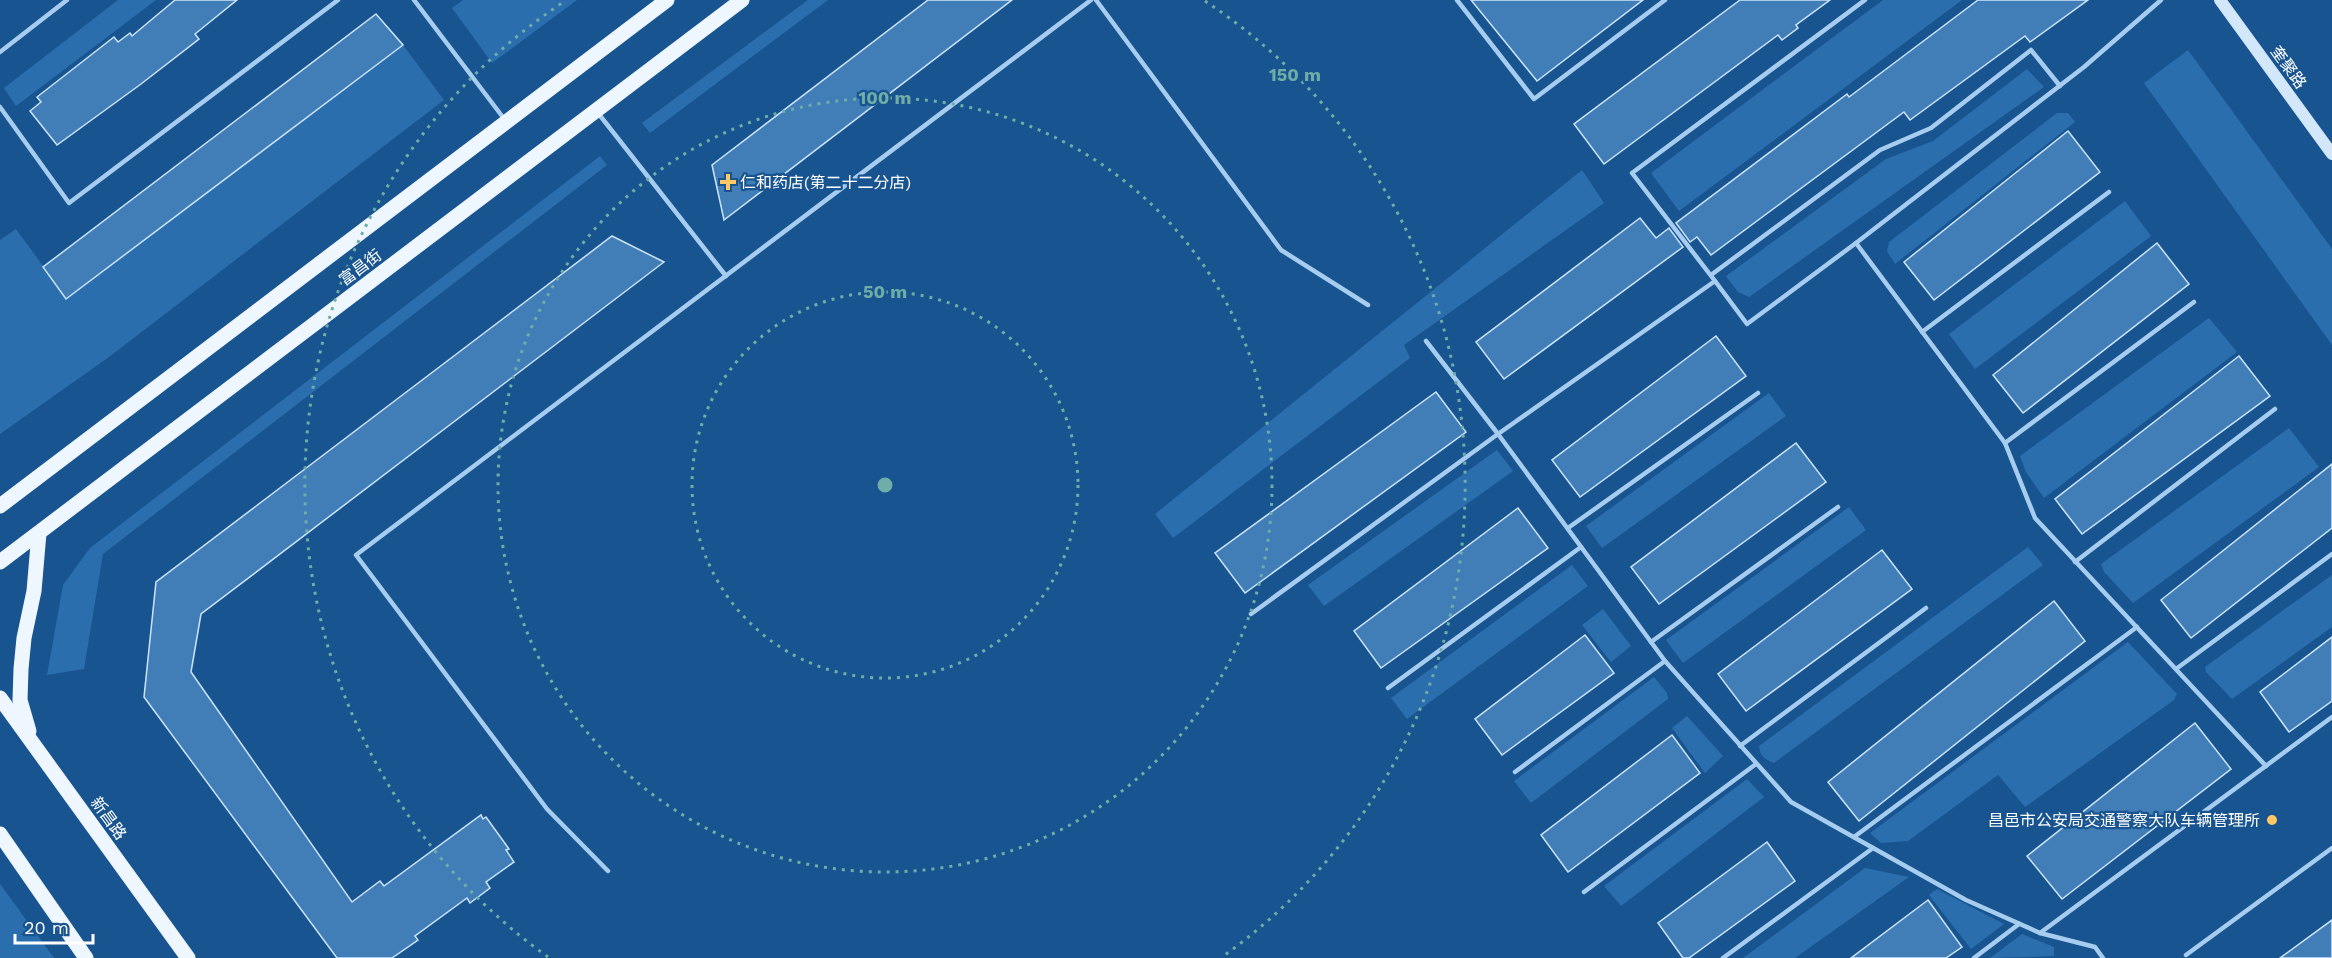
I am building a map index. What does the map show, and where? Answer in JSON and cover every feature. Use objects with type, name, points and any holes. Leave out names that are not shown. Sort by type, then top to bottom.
[{"type":"main road","name":"富昌街","points":[[2,501],[667,0]]},
{"type":"main road","name":"富昌街","points":[[0,562],[742,0]]},
{"type":"main road","points":[[34,745],[20,700],[24,638],[34,591],[39,533]]},
{"type":"main road","name":"新昌路","points":[[0,698],[188,958]]},
{"type":"main road","points":[[0,834],[86,958]]},
{"type":"street","name":"奎聚路","points":[[2220,0],[2332,153]]},
{"type":"lane","points":[[0,52],[67,0]]},
{"type":"lane","points":[[0,107],[69,203],[338,0]]},
{"type":"lane","points":[[414,0],[506,122]]},
{"type":"lane","points":[[608,871],[547,809],[356,555],[1091,0]]},
{"type":"lane","points":[[1096,0],[1281,250],[1368,305]]},
{"type":"lane","points":[[1457,0],[1534,99],[1665,0]]},
{"type":"lane","points":[[1865,0],[1632,172],[1747,324],[2060,86],[2161,0]]},
{"type":"lane","points":[[1711,275],[1880,150],[1931,128],[2031,50],[2060,86]]},
{"type":"lane","points":[[597,110],[726,276]]},
{"type":"lane","points":[[1922,332],[2109,192]]},
{"type":"lane","points":[[1856,243],[2005,443],[2035,518],[2266,766]]},
{"type":"lane","points":[[1251,614],[1498,434],[1716,281]]},
{"type":"lane","points":[[2005,443],[2194,302]]},
{"type":"lane","points":[[1426,341],[1498,434],[1665,661],[1791,802],[1966,900],[2040,933],[2095,947],[2103,958]]},
{"type":"lane","points":[[1568,528],[1758,393]]},
{"type":"lane","points":[[2074,562],[2275,409]]},
{"type":"lane","points":[[1651,642],[1838,507]]},
{"type":"lane","points":[[1388,688],[1581,547]]},
{"type":"lane","points":[[2176,669],[2332,554]]},
{"type":"lane","points":[[1740,746],[1926,608]]},
{"type":"lane","points":[[1854,837],[2137,627]]},
{"type":"lane","points":[[1515,772],[1665,661]]},
{"type":"lane","points":[[2040,933],[2332,717]]},
{"type":"lane","points":[[1584,892],[1756,764]]},
{"type":"lane","points":[[1723,958],[1873,848]]},
{"type":"lane","points":[[2186,956],[2332,848]]},
{"type":"lane","points":[[1974,958],[2019,924]]},
{"type":"shaded area","points":[[118,0],[156,0],[16,106],[4,88]]},
{"type":"shaded area","points":[[463,0],[577,0],[492,63],[452,8]]},
{"type":"shaded area","points":[[808,0],[828,0],[650,133],[642,123]]},
{"type":"shaded area","points":[[1883,0],[1962,0],[1679,211],[1651,173]]},
{"type":"shaded area","points":[[403,45],[444,100],[109,357],[0,434],[0,240],[16,229],[67,299]]},
{"type":"shaded area","points":[[2188,50],[2332,249],[2332,345],[2144,83]]},
{"type":"shaded area","points":[[2027,69],[2044,87],[1749,297],[1738,292],[1726,276],[1886,159],[1933,141]]},
{"type":"shaded area","points":[[2057,113],[2068,113],[2075,122],[1895,264],[1887,251],[1889,242]]},
{"type":"shaded area","points":[[600,156],[607,165],[103,554],[84,669],[47,675],[63,585],[90,548]]},
{"type":"shaded area","points":[[1582,170],[1604,203],[1404,345],[1410,358],[1173,538],[1155,514]]},
{"type":"shaded area","points":[[2125,201],[2151,236],[1975,369],[1949,334]]},
{"type":"shaded area","points":[[2209,318],[2237,352],[2044,498],[2026,472],[2020,456]]},
{"type":"shaded area","points":[[1769,393],[1786,416],[1602,548],[1586,526]]},
{"type":"shaded area","points":[[2289,428],[2319,467],[2133,603],[2104,572],[2101,564]]},
{"type":"shaded area","points":[[1497,450],[1513,471],[1324,606],[1308,585]]},
{"type":"shaded area","points":[[1849,507],[1866,530],[1683,663],[1666,640]]},
{"type":"shaded area","points":[[2028,547],[2043,565],[1774,763],[1763,757],[1759,746]]},
{"type":"shaded area","points":[[1572,565],[1588,586],[1407,719],[1391,698]]},
{"type":"shaded area","points":[[2332,575],[2332,627],[2232,699],[2206,672],[2205,667]]},
{"type":"shaded area","points":[[1603,609],[1631,646],[1611,662],[1582,625]]},
{"type":"shaded area","points":[[2128,642],[2177,694],[2174,700],[2025,807],[1998,775],[1908,841],[1881,843],[1870,833]]},
{"type":"shaded area","points":[[1654,677],[1667,693],[1668,699],[1531,803],[1514,781]]},
{"type":"shaded area","points":[[1687,716],[1723,756],[1705,773],[1672,728]]},
{"type":"shaded area","points":[[1747,779],[1764,797],[1621,906],[1604,886]]},
{"type":"shaded area","points":[[1865,868],[1909,877],[1795,958],[1743,958]]},
{"type":"shaded area","points":[[0,884],[54,958],[0,958]]},
{"type":"shaded area","points":[[1937,889],[2004,924],[1971,949],[1929,895]]},
{"type":"shaded area","points":[[2022,934],[2054,947],[2054,956],[1990,958]]},
{"type":"building","points":[[175,0],[237,0],[195,34],[199,39],[57,145],[30,111],[41,102],[37,97],[114,37],[118,42],[130,33],[132,36]]},
{"type":"building","points":[[928,0],[1012,0],[724,220],[712,165]]},
{"type":"building","points":[[1471,0],[1643,0],[1537,81]]},
{"type":"building","points":[[1740,0],[1830,0],[1796,25],[1798,28],[1782,40],[1778,35],[1604,164],[1574,124]]},
{"type":"building","points":[[1978,0],[2088,0],[2030,42],[2025,36],[1910,120],[1904,112],[1711,255],[1697,237],[1690,242],[1676,223],[1847,94],[1849,97]]},
{"type":"building","points":[[376,14],[403,45],[66,299],[43,267]]},
{"type":"building","points":[[2068,131],[2100,172],[1934,300],[1904,262]]},
{"type":"building","points":[[1640,218],[1656,238],[1669,228],[1683,247],[1504,379],[1476,342]]},
{"type":"building","points":[[612,236],[664,262],[201,614],[191,672],[352,902],[380,881],[384,886],[481,815],[483,819],[486,817],[509,849],[506,850],[514,862],[486,882],[490,888],[470,903],[467,898],[415,936],[418,940],[392,958],[337,958],[144,697],[156,582]]},
{"type":"building","points":[[2157,243],[2189,284],[2023,413],[1993,375]]},
{"type":"building","points":[[1716,336],[1746,376],[1580,497],[1552,460]]},
{"type":"building","points":[[2239,356],[2270,396],[2082,534],[2055,499]]},
{"type":"building","points":[[1436,392],[1466,432],[1245,593],[1215,553]]},
{"type":"building","points":[[1796,443],[1826,482],[1659,604],[1631,567]]},
{"type":"building","points":[[2332,464],[2332,528],[2191,638],[2161,600]]},
{"type":"building","points":[[1518,508],[1548,548],[1381,668],[1354,631]]},
{"type":"building","points":[[1882,550],[1912,589],[1746,711],[1718,674]]},
{"type":"building","points":[[2054,601],[2085,641],[1859,821],[1828,782]]},
{"type":"building","points":[[1585,635],[1614,673],[1502,755],[1475,719]]},
{"type":"building","points":[[2332,637],[2332,701],[2289,732],[2260,692]]},
{"type":"building","points":[[2195,723],[2231,769],[2062,899],[2027,856]]},
{"type":"building","points":[[1672,735],[1700,773],[1568,872],[1541,835]]},
{"type":"building","points":[[1767,842],[1795,881],[1689,958],[1683,958],[1658,923]]},
{"type":"building","points":[[1928,900],[1962,947],[1946,958],[1851,958]]},
{"type":"building","points":[[2332,920],[2332,958],[2280,958]]},
{"type":"place","name":"仁和药店(第二十二分店)","points":[[728,182]]},
{"type":"place","name":"昌邑市公安局交通警察大队车辆管理所","points":[[2272,820]]}]
